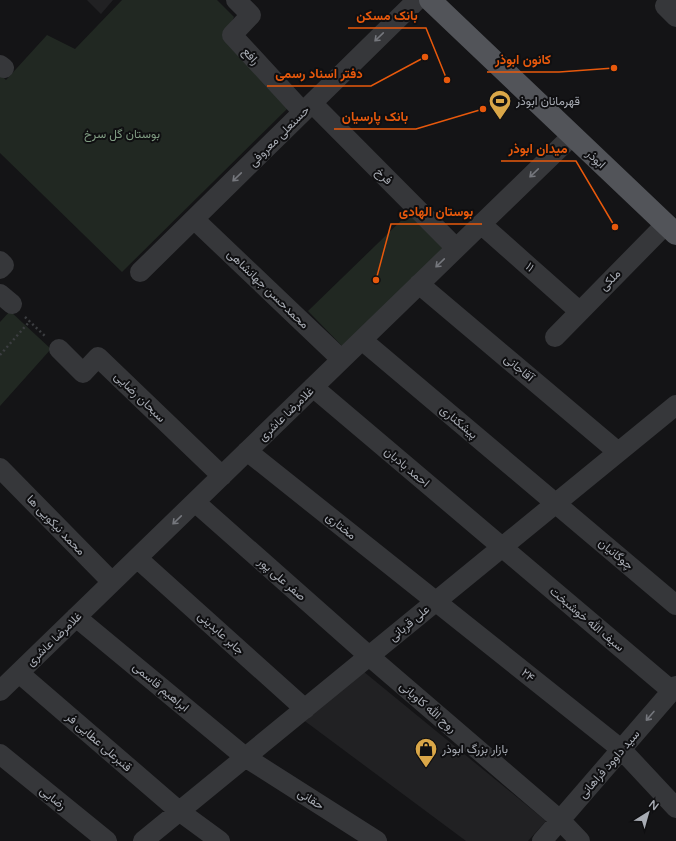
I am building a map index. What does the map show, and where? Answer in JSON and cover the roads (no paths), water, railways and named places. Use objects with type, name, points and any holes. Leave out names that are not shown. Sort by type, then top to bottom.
[{"type":"main road","name":"ابوذر","points":[[430,0],[671,229]]},
{"type":"street","name":"رافع","points":[[236,0],[251,15],[232,35],[307,108]]},
{"type":"street","name":"حسنعلی معروفی","points":[[140,272],[417,0]]},
{"type":"street","points":[[672,0],[665,6],[676,17]]},
{"type":"street","name":"فرخ","points":[[307,108],[456,248]]},
{"type":"street","name":"غلامرضا عاشری","points":[[0,690],[572,136]]},
{"type":"street","name":"محمدحسن جهانشاهی","points":[[194,219],[342,360]]},
{"type":"street","name":"۱۱","points":[[481,224],[579,310]]},
{"type":"street","name":"ملکی","points":[[555,337],[579,310],[671,229]]},
{"type":"street","points":[[0,261],[4,265],[0,269]]},
{"type":"street","name":"آقاجانی","points":[[419,284],[618,452]]},
{"type":"street","name":"پیشکناری","points":[[362,340],[555,503]]},
{"type":"street","name":"سبحان رضایی","points":[[59,349],[83,374],[98,357],[222,476]]},
{"type":"street","name":"احمد بادبان","points":[[313,388],[502,547]]},
{"type":"street","name":"علی قربانی","points":[[143,841],[676,405]]},
{"type":"street","name":"مختاری","points":[[247,451],[435,601]]},
{"type":"street","name":"محمد نیکویی ها","points":[[0,468],[112,582]]},
{"type":"street","name":"صفر علی پور","points":[[195,502],[369,656]]},
{"type":"street","name":"چوگانیان","points":[[555,503],[676,605]]},
{"type":"street","name":"سیف الله خوشبخت","points":[[502,547],[674,688]]},
{"type":"street","name":"جابر عابدینی","points":[[137,558],[305,708]]},
{"type":"street","name":"۲۴","points":[[435,601],[621,749],[676,808]]},
{"type":"street","name":"ابراهیم قاسمی","points":[[76,617],[245,757]]},
{"type":"street","name":"روح الله کاویانی","points":[[369,656],[560,820],[580,841]]},
{"type":"street","name":"قنبرعلی عطایی فر","points":[[19,673],[180,811],[220,841]]},
{"type":"street","name":"سید داوود فراهانی","points":[[542,841],[674,688]]},
{"type":"street","name":"رضایی","points":[[0,754],[107,841]]},
{"type":"street","name":"حقانی","points":[[245,757],[377,841]]},
{"type":"place","name":"دفتر اسناد رسمی","points":[[425,57]]},
{"type":"place","name":"کانون ابوذر","points":[[614,68]]},
{"type":"place","name":"بانک مسکن","points":[[447,80]]},
{"type":"place","name":"بانک پارسیان","points":[[483,109]]},
{"type":"place","name":"قهرمانان ابوذر","points":[[500,120]]},
{"type":"place","name":"میدان ابوذر","points":[[615,227]]},
{"type":"place","name":"بوستان الهادی","points":[[376,280]]},
{"type":"place","name":"بازار بزرگ ابوذر","points":[[426,768]]},
{"type":"park label","name":"بوستان گل سرخ","points":[[122,134]]}]
